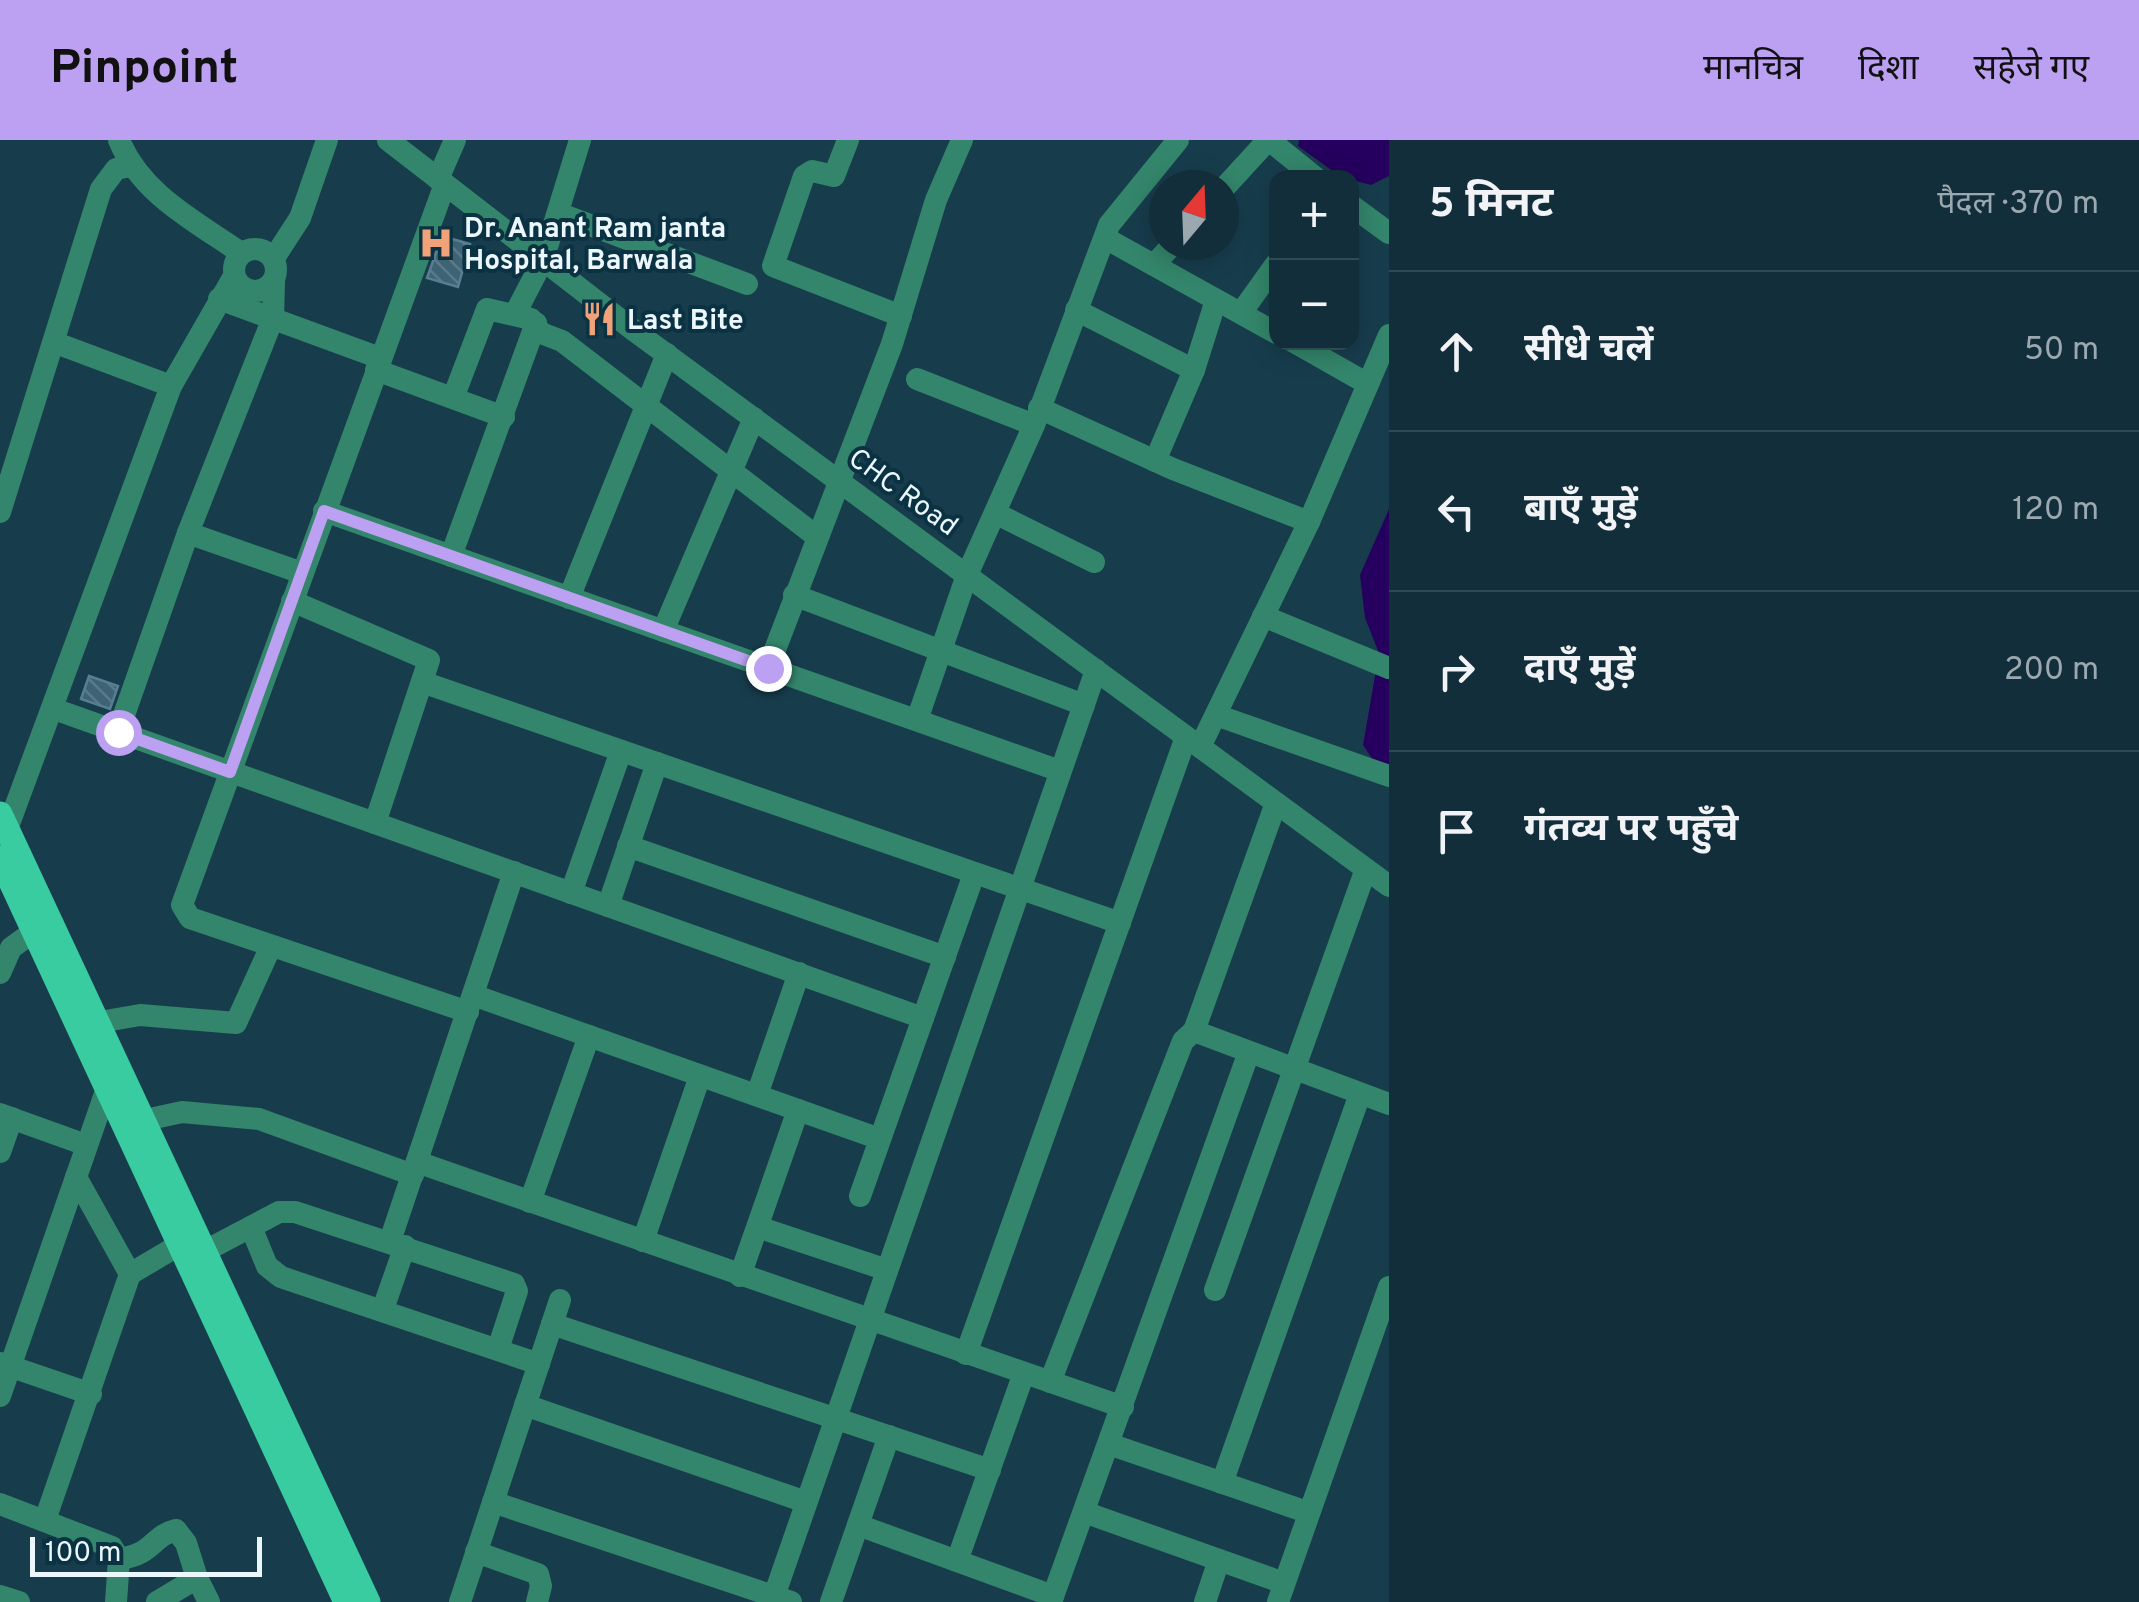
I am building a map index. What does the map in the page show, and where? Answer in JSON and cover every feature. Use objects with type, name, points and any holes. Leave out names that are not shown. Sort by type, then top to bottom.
[{"type":"main road","points":[[2,831],[94,1022],[132,1123],[346,1602]]},
{"type":"main road","points":[[0,858],[106,1091],[132,1123]]},
{"type":"main road","points":[[190,1253],[368,1602]]},
{"type":"street","points":[[119,140],[130,166],[238,264],[241,286],[252,291],[264,290],[300,218],[327,140]]},
{"type":"street","name":"CHC Road","points":[[388,140],[667,354],[1389,886]]},
{"type":"street","points":[[455,140],[183,913],[271,946],[589,1036],[880,1139]]},
{"type":"street","points":[[451,556],[504,417],[526,319],[580,140]]},
{"type":"street","points":[[848,140],[834,176],[812,171],[804,176],[773,266],[901,316]]},
{"type":"street","points":[[768,668],[836,479],[901,316],[936,200],[962,140]]},
{"type":"street","points":[[917,720],[967,575],[997,514],[1114,216],[1178,140]]},
{"type":"street","points":[[1239,172],[1268,140],[1306,170]]},
{"type":"street","points":[[0,512],[56,343],[101,189],[116,169],[130,166]]},
{"type":"street","points":[[1359,211],[1389,233]]},
{"type":"street","points":[[558,213],[747,284]]},
{"type":"street","points":[[1107,240],[1269,329]]},
{"type":"street","points":[[2,831],[54,709],[171,386],[238,264],[264,250],[274,270],[273,318],[188,532],[118,732]]},
{"type":"street","points":[[1154,265],[1158,260]]},
{"type":"street","points":[[1241,313],[1269,274]]},
{"type":"street","points":[[219,298],[504,417]]},
{"type":"street","points":[[1155,461],[1194,370],[1216,300]]},
{"type":"street","points":[[453,398],[484,314],[491,308],[526,319],[541,333],[562,341],[816,536]]},
{"type":"street","points":[[1076,310],[1194,370]]},
{"type":"street","points":[[966,1354],[1120,923],[1193,742],[1216,715],[1308,522],[1368,384],[1383,363],[1389,335]]},
{"type":"street","points":[[56,343],[171,386]]},
{"type":"street","points":[[1308,350],[1368,384]]},
{"type":"street","points":[[569,598],[667,354]]},
{"type":"street","points":[[917,379],[1037,416],[1308,522]]},
{"type":"street","points":[[664,631],[754,418]]},
{"type":"street","points":[[324,511],[1060,771]]},
{"type":"street","points":[[997,514],[1094,562]]},
{"type":"street","points":[[188,532],[302,573]]},
{"type":"street","points":[[794,596],[1084,705]]},
{"type":"street","points":[[292,601],[425,656],[430,666],[376,823]]},
{"type":"street","points":[[1263,616],[1389,668]]},
{"type":"street","points":[[493,1502],[779,1600],[806,1502],[1096,670]]},
{"type":"street","points":[[424,682],[1120,923]]},
{"type":"street","points":[[54,709],[923,1018]]},
{"type":"street","points":[[1216,715],[1389,776]]},
{"type":"street","points":[[572,892],[621,751]]},
{"type":"street","points":[[608,906],[657,764]]},
{"type":"street","points":[[1050,1382],[1184,1041],[1194,1031],[1276,803]]},
{"type":"street","points":[[628,846],[945,957]]},
{"type":"street","points":[[1214,1290],[1366,869]]},
{"type":"street","points":[[383,1309],[415,1168],[514,872]]},
{"type":"street","points":[[860,1196],[974,874]]},
{"type":"street","points":[[2,965],[33,932]]},
{"type":"street","points":[[94,1022],[140,1015],[236,1023],[271,946]]},
{"type":"street","points":[[757,1096],[799,973]]},
{"type":"street","points":[[1194,1031],[1389,1104]]},
{"type":"street","points":[[530,1202],[589,1036]]},
{"type":"street","points":[[858,1525],[1052,1600],[1249,1052]]},
{"type":"street","points":[[643,1241],[700,1076]]},
{"type":"street","points":[[0,1396],[6,1365],[106,1091]]},
{"type":"street","points":[[1222,1482],[1360,1094]]},
{"type":"street","points":[[740,1276],[798,1110]]},
{"type":"street","points":[[132,1123],[182,1112],[259,1119],[530,1202],[1123,1407]]},
{"type":"street","points":[[0,1152],[6,1116],[86,1145]]},
{"type":"street","points":[[45,1520],[130,1274],[76,1177]]},
{"type":"street","points":[[130,1274],[190,1253],[286,1210],[517,1286],[498,1350]]},
{"type":"street","points":[[758,1226],[886,1270]]},
{"type":"street","points":[[251,1227],[271,1272],[539,1364]]},
{"type":"street","points":[[1084,1512],[1219,1560],[1281,1592],[1389,1287]]},
{"type":"street","points":[[460,1602],[560,1300]]},
{"type":"street","points":[[552,1324],[990,1470]]},
{"type":"street","points":[[6,1365],[91,1394]]},
{"type":"street","points":[[957,1561],[1024,1373]]},
{"type":"street","points":[[525,1405],[806,1502]]},
{"type":"street","points":[[832,1602],[889,1436]]},
{"type":"street","points":[[1109,1444],[1307,1512]]},
{"type":"street","points":[[0,1504],[112,1547],[118,1559],[116,1602]]},
{"type":"street","points":[[118,1559],[148,1552],[165,1534],[176,1530],[186,1542],[209,1602]]},
{"type":"street","points":[[476,1552],[538,1574],[541,1586],[537,1602]]},
{"type":"street","points":[[1205,1602],[1219,1560]]},
{"type":"street","points":[[158,1602],[197,1578]]},
{"type":"street","points":[[0,1596],[19,1602]]},
{"type":"shaded area","points":[[1299,140],[1389,140],[1389,176],[1371,185],[1359,182],[1359,170],[1331,170],[1298,146]]},
{"type":"shaded area","points":[[1389,509],[1389,765],[1375,763],[1363,745],[1379,653],[1365,618],[1360,575]]},
{"type":"building","points":[[442,236],[470,244],[458,287],[427,278]]},
{"type":"building","points":[[89,676],[118,686],[110,709],[81,699]]},
{"type":"place","name":"Dr. Anant Ram janta Hospital, Barwala","points":[[436,243]]},
{"type":"place","name":"Last Bite","points":[[599,319]]},
{"type":"route","points":[[118,732],[230,772],[324,511],[768,668]]}]
